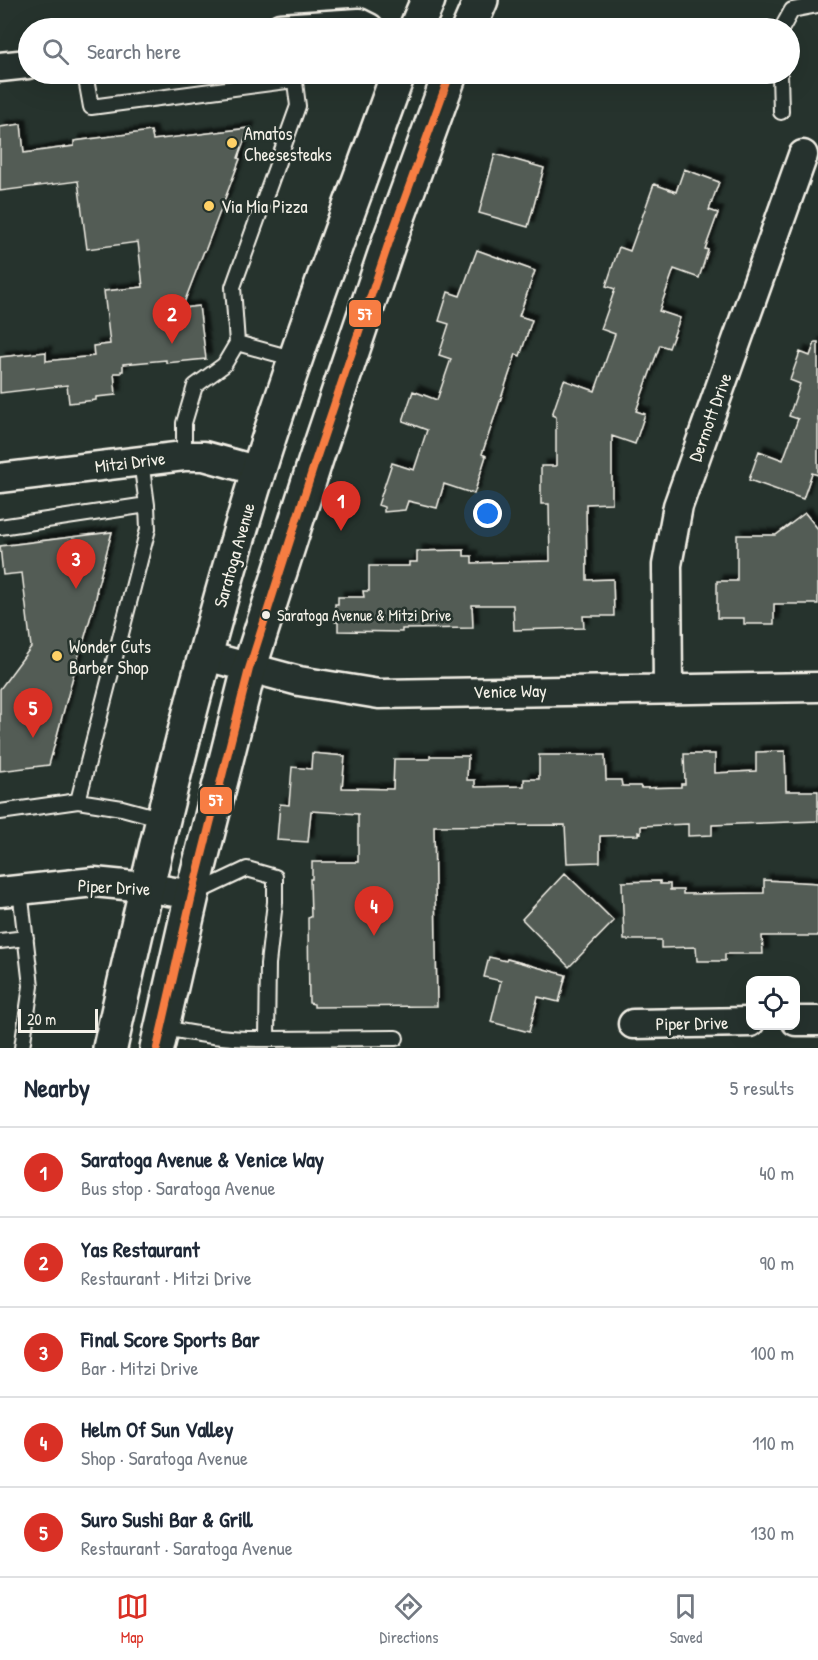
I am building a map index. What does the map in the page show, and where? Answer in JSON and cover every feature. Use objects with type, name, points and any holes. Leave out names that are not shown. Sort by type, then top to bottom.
[{"type":"main road","points":[[420,18],[428,0]]},
{"type":"main road","points":[[473,18],[481,0]]},
{"type":"main road","name":"Saratoga Avenue","points":[[110,1048],[145,887],[206,656],[259,471],[296,359],[394,84]]},
{"type":"main road","points":[[159,1038],[192,895],[249,669],[352,351],[446,84]]},
{"type":"street","points":[[0,67],[18,65]]},
{"type":"street","name":"Dermott Drive","points":[[668,688],[667,565],[678,506],[803,155]]},
{"type":"street","name":"Mitzi Drive","points":[[0,478],[184,456],[204,456],[259,471]]},
{"type":"street","name":"Venice Way","points":[[206,656],[298,681],[379,694],[818,687]]},
{"type":"street","name":"Piper Drive","points":[[10,891],[94,882],[192,895]]},
{"type":"street","points":[[800,1021],[818,1021]]},
{"type":"street","name":"Piper Drive","points":[[633,1024],[746,1022]]},
{"type":"lane","points":[[788,18],[792,10],[818,5]]},
{"type":"lane","points":[[87,84],[91,107],[247,84]]},
{"type":"lane","points":[[184,456],[184,423],[195,386],[224,364],[237,343],[232,287],[298,106],[295,84]]},
{"type":"lane","points":[[780,84],[781,112]]},
{"type":"lane","points":[[237,343],[296,359]]},
{"type":"lane","points":[[78,801],[148,530],[141,461]]},
{"type":"lane","points":[[0,527],[147,506]]},
{"type":"lane","points":[[0,812],[78,801],[122,808],[163,819]]},
{"type":"lane","points":[[192,895],[247,869],[275,877],[275,902],[268,964],[267,1040]]},
{"type":"lane","points":[[10,891],[26,938],[31,986],[22,1048]]},
{"type":"lane","points":[[0,941],[26,938]]},
{"type":"lane","points":[[159,1038],[206,1036],[241,1040],[396,1038]]},
{"type":"building","points":[[21,124],[24,153],[74,146],[74,141],[151,131],[153,140],[249,128],[238,158],[240,159],[182,308],[199,306],[206,359],[123,364],[121,373],[114,373],[116,395],[96,397],[96,400],[69,403],[67,385],[0,393],[0,357],[46,352],[46,361],[94,356],[93,346],[110,344],[104,291],[143,287],[138,242],[87,249],[78,181],[0,191],[0,127]]},
{"type":"building","points":[[495,154],[544,168],[528,227],[479,213]]},
{"type":"building","points":[[684,169],[719,182],[709,210],[718,213],[705,249],[708,250],[699,278],[674,269],[659,311],[680,318],[669,348],[660,345],[636,411],[645,414],[635,444],[612,436],[612,503],[586,504],[587,580],[613,579],[614,616],[583,616],[584,628],[514,630],[513,605],[472,605],[473,628],[402,629],[402,632],[338,631],[338,622],[335,622],[335,604],[338,604],[338,597],[364,597],[363,591],[369,591],[369,566],[409,566],[409,562],[417,562],[417,551],[464,550],[464,556],[472,556],[472,563],[550,561],[549,504],[541,504],[541,466],[556,466],[556,417],[552,415],[564,380],[595,391],[615,334],[601,329],[615,289],[606,286],[619,247],[630,251],[654,184],[676,192]]},
{"type":"building","points":[[477,250],[535,271],[519,316],[532,320],[520,356],[516,354],[482,454],[486,456],[474,494],[444,484],[437,508],[408,501],[405,510],[384,512],[384,507],[378,505],[392,463],[414,470],[427,430],[403,421],[413,391],[437,400],[451,359],[439,355],[449,324],[439,321],[448,292],[460,296]]},
{"type":"building","points":[[815,342],[818,342],[818,475],[812,473],[803,499],[749,480],[759,451],[783,460],[798,419],[789,416],[800,384],[790,380],[800,352],[810,356]]},
{"type":"building","points":[[805,513],[818,529],[818,604],[774,604],[774,624],[744,624],[744,618],[717,618],[717,581],[737,581],[737,535],[776,535]]},
{"type":"building","points":[[112,532],[49,765],[0,771],[0,689],[31,647],[22,573],[3,575],[0,546]]},
{"type":"building","points":[[785,751],[786,791],[818,791],[818,821],[712,825],[712,835],[688,836],[688,824],[641,826],[641,833],[638,832],[638,835],[600,836],[600,862],[567,863],[565,825],[434,826],[437,1006],[314,1007],[314,1004],[309,1003],[308,918],[311,917],[312,862],[358,862],[358,814],[311,811],[308,842],[277,840],[280,804],[289,805],[292,767],[311,769],[312,753],[345,756],[342,788],[393,789],[394,759],[468,756],[467,780],[475,780],[475,787],[524,786],[524,779],[539,779],[539,755],[605,755],[606,780],[621,780],[622,786],[640,786],[641,788],[681,787],[681,784],[685,784],[684,754],[715,754],[715,773],[756,771],[756,752]]},
{"type":"building","points":[[565,873],[614,921],[569,967],[522,919]]},
{"type":"building","points":[[764,880],[818,883],[818,936],[762,936],[763,954],[725,954],[725,961],[697,961],[696,947],[661,948],[661,940],[624,940],[622,882],[660,881],[660,884],[670,884],[670,890],[683,890],[683,894],[764,893]]},
{"type":"building","points":[[489,957],[506,961],[507,959],[566,975],[559,1002],[538,997],[529,1032],[491,1022],[501,981],[484,977]]},
{"type":"transit line","name":"57","points":[[157,1048],[192,895],[249,669],[389,242],[446,84]]},
{"type":"place","name":"Amatos Cheesesteaks","points":[[232,143]]},
{"type":"place","name":"Via Mia Pizza","points":[[209,206]]},
{"type":"place","name":"Yas Restaurant","points":[[172,344]]},
{"type":"place","name":"Saratoga Avenue & Venice Way","points":[[341,531]]},
{"type":"place","name":"Final Score Sports Bar","points":[[76,589]]},
{"type":"place","name":"Saratoga Avenue & Mitzi Drive","points":[[266,615]]},
{"type":"place","name":"Wonder Cuts Barber Shop","points":[[57,656]]},
{"type":"place","name":"Suro Sushi Bar & Grill","points":[[33,738]]},
{"type":"place","name":"Helm Of Sun Valley","points":[[374,936]]}]
